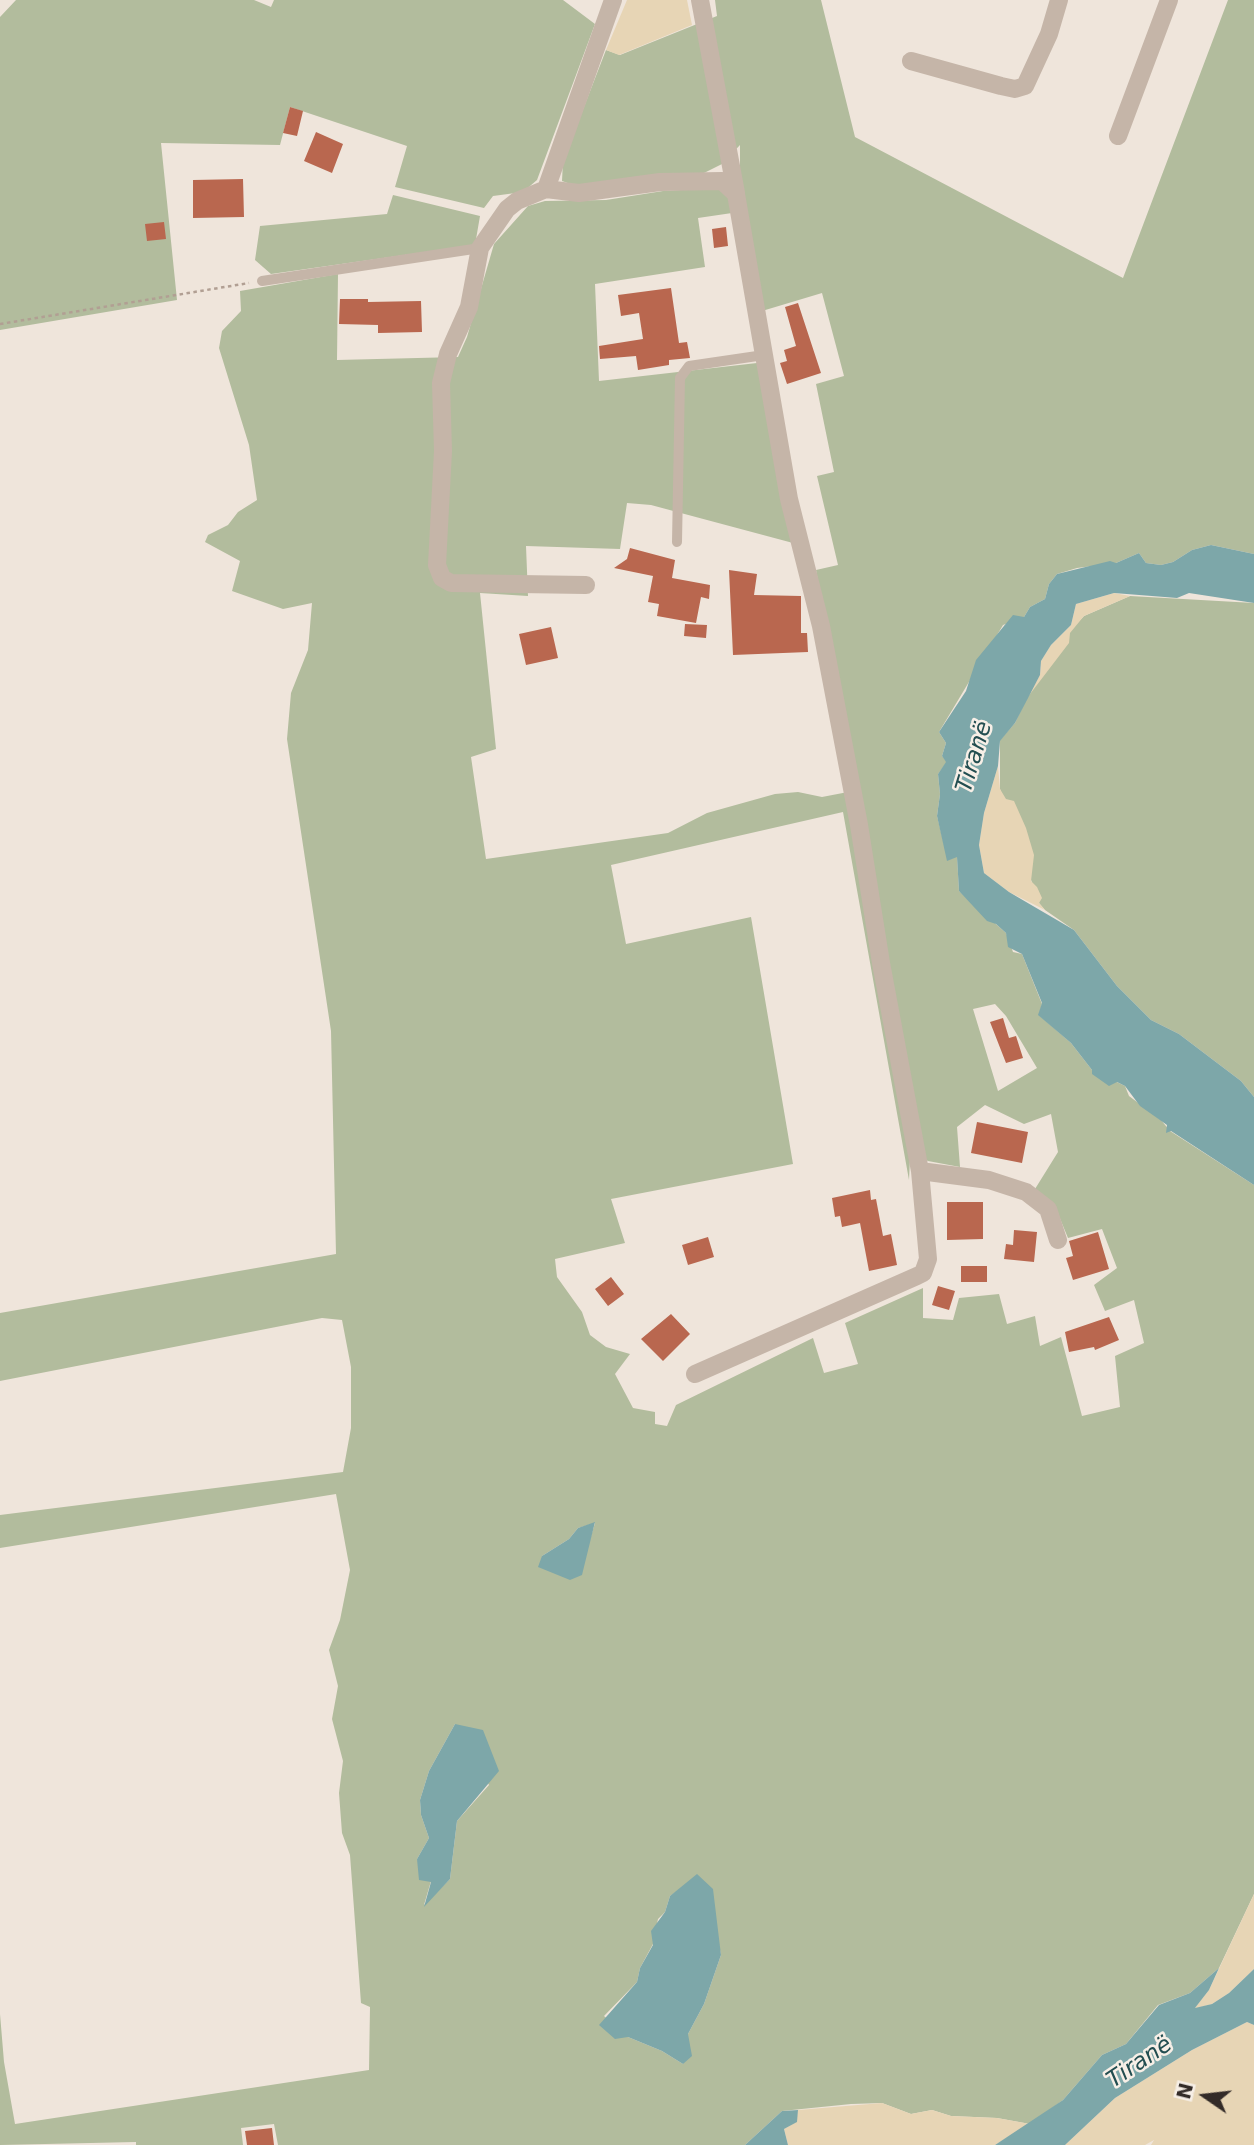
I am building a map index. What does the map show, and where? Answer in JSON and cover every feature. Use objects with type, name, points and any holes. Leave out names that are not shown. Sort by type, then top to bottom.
[{"type":"street","points":[[546,189],[613,0]]},
{"type":"street","points":[[695,1374],[923,1273],[928,1259],[919,1171],[859,825],[821,626],[789,499],[701,0]]},
{"type":"street","points":[[911,61],[1001,86],[1015,89],[1025,86],[1049,34],[1059,0]]},
{"type":"street","points":[[1118,136],[1170,0]]},
{"type":"street","points":[[586,585],[451,583],[442,578],[437,565],[443,451],[441,383],[448,354],[469,307],[480,248],[507,209],[517,201],[546,189],[579,193],[660,182],[714,179],[730,184],[736,194]]},
{"type":"street","points":[[919,1171],[989,1180],[1026,1192],[1048,1209],[1058,1240]]},
{"type":"lane","points":[[262,281],[480,248]]},
{"type":"lane","points":[[677,542],[680,378],[689,366],[764,355]]},
{"type":"path","points":[[0,324],[262,281]]},
{"type":"green space","points":[[16,0],[254,0],[271,7],[274,0],[563,0],[595,24],[537,180],[523,192],[493,196],[484,208],[395,187],[407,146],[290,107],[280,145],[161,143],[177,300],[0,330],[0,17]]},
{"type":"green space","points":[[715,0],[821,0],[855,137],[1123,278],[1228,0],[1254,0],[1254,554],[1211,545],[1192,550],[1173,562],[1161,565],[1146,563],[1139,553],[1116,563],[1077,568],[1057,574],[1049,584],[1045,599],[1030,607],[1024,617],[1003,625],[939,732],[946,743],[942,756],[947,762],[938,774],[940,794],[937,816],[948,860],[957,856],[959,891],[1006,933],[1013,952],[1022,954],[1042,1004],[1039,1015],[1071,1043],[1092,1070],[1125,1086],[1129,1096],[1161,1120],[1170,1131],[1254,1185],[1254,1894],[1219,1968],[1190,1993],[1158,2005],[1126,2044],[1102,2055],[1063,2100],[1030,2124],[997,2118],[951,2116],[932,2110],[911,2114],[882,2103],[782,2111],[745,2145],[278,2145],[274,2124],[241,2128],[243,2145],[136,2145],[136,2142],[0,2145],[0,2014],[4,2062],[15,2124],[369,2070],[370,2007],[361,2003],[350,1855],[342,1833],[339,1793],[343,1761],[332,1719],[338,1686],[329,1650],[340,1620],[350,1570],[336,1494],[0,1548],[0,1515],[343,1472],[351,1428],[351,1367],[342,1320],[322,1318],[0,1381],[0,1313],[336,1254],[331,1031],[287,739],[291,693],[308,650],[312,603],[283,609],[232,591],[240,561],[205,542],[208,535],[228,525],[238,512],[257,500],[249,445],[219,348],[222,331],[241,311],[240,291],[338,274],[337,360],[458,357],[467,337],[494,244],[528,206],[545,201],[606,200],[663,191],[716,188],[727,191],[732,213],[698,218],[705,267],[595,284],[599,381],[757,363],[793,543],[651,505],[627,503],[620,549],[526,546],[528,596],[480,593],[496,749],[471,757],[486,859],[668,833],[707,813],[775,794],[798,792],[822,797],[848,792],[910,1158],[909,1180],[843,812],[611,865],[626,944],[751,917],[793,1164],[611,1199],[625,1243],[555,1259],[557,1277],[582,1312],[590,1335],[606,1347],[630,1354],[615,1374],[633,1408],[655,1412],[655,1424],[667,1426],[676,1405],[813,1338],[824,1373],[858,1364],[845,1323],[923,1288],[923,1318],[953,1320],[959,1298],[999,1294],[1007,1324],[1035,1316],[1040,1346],[1061,1337],[1082,1416],[1120,1407],[1115,1356],[1144,1343],[1134,1300],[1105,1311],[1094,1285],[1117,1268],[1102,1229],[1068,1238],[1056,1209],[1035,1189],[1058,1152],[1051,1114],[1024,1124],[985,1105],[957,1127],[960,1167],[920,1157],[816,570],[838,565],[817,476],[834,472],[816,384],[844,376],[822,293],[762,311],[740,176],[740,145],[722,164],[700,175],[573,185],[562,181],[563,161],[606,50],[620,55],[717,16]],"holes":[[[995,1004],[1006,1016],[1037,1068],[998,1091],[973,1009]],[[595,1523],[588,1546],[542,1556],[569,1539],[578,1528]],[[455,1724],[489,1785],[457,1821],[450,1879],[424,1905],[431,1881],[417,1859],[429,1838],[421,1815],[420,1800],[429,1771]],[[687,1885],[715,1924],[721,1955],[704,2004],[688,2034],[683,2064],[662,2051],[628,2037],[604,2016],[637,1982],[640,1968],[653,1944],[658,1919],[665,1912],[670,1896]]]},
{"type":"green space","points":[[393,195],[480,216],[475,245],[271,274],[255,260],[260,226],[387,214]]},
{"type":"green space","points":[[1130,596],[1254,603],[1254,1097],[1241,1081],[1179,1034],[1151,1020],[1117,986],[1074,930],[1039,903],[1000,789],[1000,740],[1015,723],[1027,698],[1073,627],[1084,616]]},
{"type":"sand","points":[[627,0],[687,0],[692,25],[619,55],[606,50]]},
{"type":"sand","points":[[1114,593],[1130,596],[1084,616],[1070,633],[1069,643],[1027,698],[1040,675],[1041,661],[1051,645],[1071,625],[1076,604]]},
{"type":"sand","points":[[998,766],[1000,789],[1006,799],[1014,801],[1026,828],[1034,855],[1031,881],[1037,887],[1042,898],[1039,903],[1045,910],[1009,892],[984,873],[979,845],[984,813]]},
{"type":"sand","points":[[1254,1894],[1254,1969],[1229,1993],[1212,2004],[1194,2009],[1209,1990]]},
{"type":"sand","points":[[1247,2022],[1254,2025],[1254,2145],[1151,2145],[1154,2140],[1145,2145],[1065,2145],[1115,2098],[1192,2050]]},
{"type":"sand","points":[[882,2103],[911,2114],[932,2110],[951,2116],[997,2118],[1030,2124],[995,2145],[788,2145],[784,2129],[796,2122],[798,2110]]},
{"type":"water","name":"Tiranë","points":[[1211,545],[1254,554],[1254,603],[1189,593],[1177,598],[1114,593],[1076,604],[1071,625],[1051,645],[1041,661],[1040,675],[1015,723],[1000,741],[998,766],[984,813],[979,845],[984,873],[1009,892],[1074,930],[1117,986],[1151,1020],[1179,1034],[1241,1081],[1254,1097],[1254,1185],[1171,1131],[1166,1133],[1167,1125],[1140,1106],[1125,1086],[1117,1082],[1109,1086],[1092,1074],[1092,1070],[1071,1043],[1038,1015],[1042,1003],[1022,954],[1008,947],[1006,933],[996,924],[987,921],[959,891],[957,857],[947,861],[937,816],[940,794],[938,774],[946,762],[942,756],[946,743],[939,732],[966,691],[976,660],[1013,615],[1024,617],[1030,607],[1045,599],[1049,584],[1057,574],[1110,561],[1116,563],[1139,553],[1146,563],[1161,565],[1173,562],[1192,550]]},
{"type":"water","points":[[595,1522],[582,1575],[570,1580],[538,1567],[542,1556],[569,1539],[578,1528]]},
{"type":"water","points":[[455,1724],[483,1730],[499,1771],[457,1821],[450,1879],[424,1907],[431,1882],[419,1880],[417,1859],[429,1838],[421,1815],[420,1800],[429,1771]]},
{"type":"water","points":[[697,1874],[713,1889],[721,1955],[704,2004],[688,2034],[692,2056],[683,2064],[662,2051],[628,2037],[615,2039],[599,2025],[637,1982],[640,1968],[653,1945],[651,1931],[665,1912],[670,1896]]},
{"type":"water","name":"Tiranë","points":[[1219,1968],[1209,1990],[1195,2008],[1212,2004],[1229,1993],[1254,1969],[1254,2025],[1247,2022],[1192,2050],[1115,2098],[1065,2145],[995,2145],[1063,2100],[1102,2055],[1126,2044],[1159,2005],[1190,1993]]},
{"type":"water","points":[[798,2110],[797,2122],[784,2129],[788,2145],[745,2145],[782,2111]]},
{"type":"building","points":[[290,107],[303,111],[297,136],[283,133]]},
{"type":"building","points":[[316,132],[343,144],[332,173],[304,161]]},
{"type":"building","points":[[243,179],[244,217],[193,218],[193,180]]},
{"type":"building","points":[[164,222],[166,239],[147,241],[145,224]]},
{"type":"building","points":[[726,227],[728,246],[714,248],[712,229]]},
{"type":"building","points":[[671,288],[679,343],[687,342],[690,358],[669,360],[669,365],[638,370],[636,356],[600,359],[599,346],[643,339],[639,313],[621,316],[618,295]]},
{"type":"building","points":[[340,299],[368,299],[368,302],[421,301],[422,332],[378,333],[378,325],[339,324]]},
{"type":"building","points":[[798,303],[821,373],[787,384],[780,363],[787,361],[784,350],[796,346],[785,307]]},
{"type":"building","points":[[630,548],[675,560],[672,578],[710,585],[709,599],[701,597],[696,623],[657,616],[659,604],[648,602],[653,576],[614,568],[627,559]]},
{"type":"building","points":[[729,570],[757,574],[754,595],[801,596],[801,633],[807,633],[808,652],[733,655]]},
{"type":"building","points":[[685,624],[707,625],[706,638],[684,636]]},
{"type":"building","points":[[551,627],[558,658],[526,665],[519,634]]},
{"type":"building","points":[[1003,1018],[1009,1038],[1016,1036],[1023,1058],[1006,1063],[990,1022]]},
{"type":"building","points":[[977,1122],[1028,1132],[1022,1163],[971,1153]]},
{"type":"building","points":[[870,1190],[871,1200],[876,1199],[883,1236],[891,1234],[897,1265],[869,1271],[860,1223],[842,1227],[840,1216],[835,1217],[832,1198]]},
{"type":"building","points":[[947,1202],[983,1202],[983,1239],[947,1240]]},
{"type":"building","points":[[1014,1230],[1037,1232],[1034,1262],[1004,1259],[1006,1244],[1013,1245]]},
{"type":"building","points":[[1098,1232],[1109,1269],[1073,1280],[1066,1258],[1073,1256],[1069,1241]]},
{"type":"building","points":[[708,1237],[714,1257],[688,1265],[682,1245]]},
{"type":"building","points":[[961,1266],[987,1266],[987,1282],[961,1282]]},
{"type":"building","points":[[611,1277],[624,1294],[608,1306],[595,1289]]},
{"type":"building","points":[[938,1286],[955,1291],[949,1310],[932,1305]]},
{"type":"building","points":[[671,1314],[690,1334],[663,1361],[641,1339]]},
{"type":"building","points":[[1109,1317],[1119,1340],[1095,1350],[1094,1347],[1069,1352],[1065,1332]]},
{"type":"building","points":[[272,2128],[274,2145],[247,2145],[245,2131]]}]
